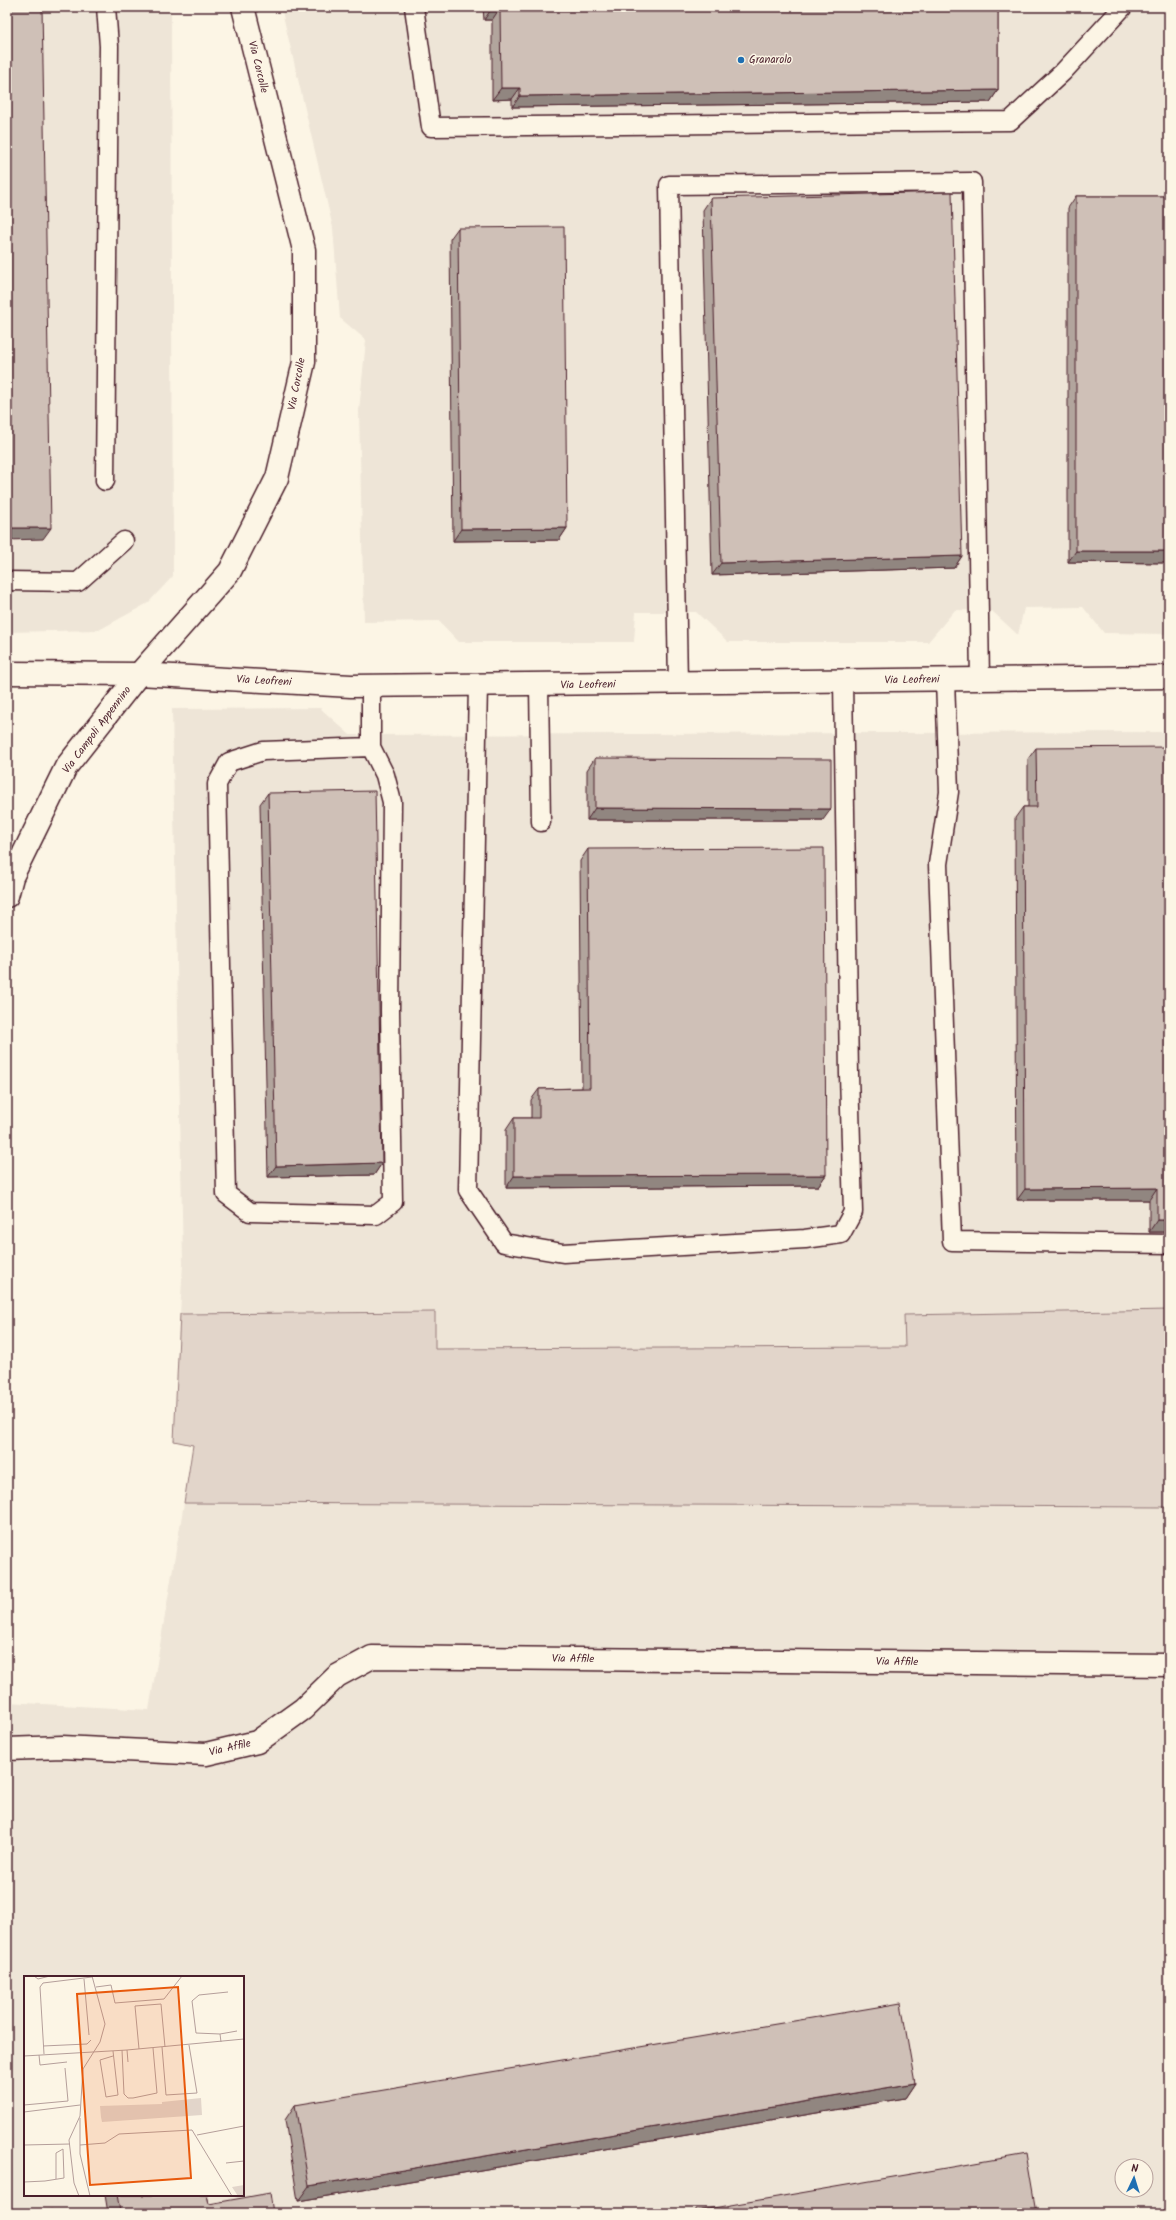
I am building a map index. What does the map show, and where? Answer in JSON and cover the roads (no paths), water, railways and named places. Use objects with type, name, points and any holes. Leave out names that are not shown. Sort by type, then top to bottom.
[{"type":"street","name":"Via Corcolle","points":[[139,674],[230,571],[277,478],[304,362],[304,250],[243,7]]},
{"type":"street","name":"Via Leofreni","points":[[7,673],[139,674],[371,686],[678,684],[1169,677]]},
{"type":"street","name":"Via Campoli Appennino","points":[[7,896],[12,877],[66,767],[139,674]]},
{"type":"street","name":"Via Affile","points":[[7,1749],[62,1747],[206,1754],[258,1742],[303,1709],[337,1676],[372,1657],[1169,1665]]},
{"type":"lane","points":[[105,481],[109,46],[106,7]]},
{"type":"lane","points":[[414,7],[430,127],[1010,121],[1064,72],[1123,7]]},
{"type":"lane","points":[[678,684],[668,185],[972,182],[980,680]]},
{"type":"lane","points":[[7,581],[78,582],[124,542]]},
{"type":"lane","points":[[945,680],[949,792],[938,864],[952,1241],[1169,1244]]},
{"type":"lane","points":[[478,685],[468,1190],[504,1243],[563,1253],[805,1239],[834,1235],[841,1234],[853,1212],[848,1074],[843,681]]},
{"type":"lane","points":[[539,685],[541,822]]},
{"type":"lane","points":[[371,686],[371,746],[385,776],[392,802],[390,1010],[393,1202],[376,1215],[250,1212],[226,1194],[217,784],[229,762],[263,751],[371,746]]},
{"type":"place","name":"Granarolo","points":[[741,60]]}]
